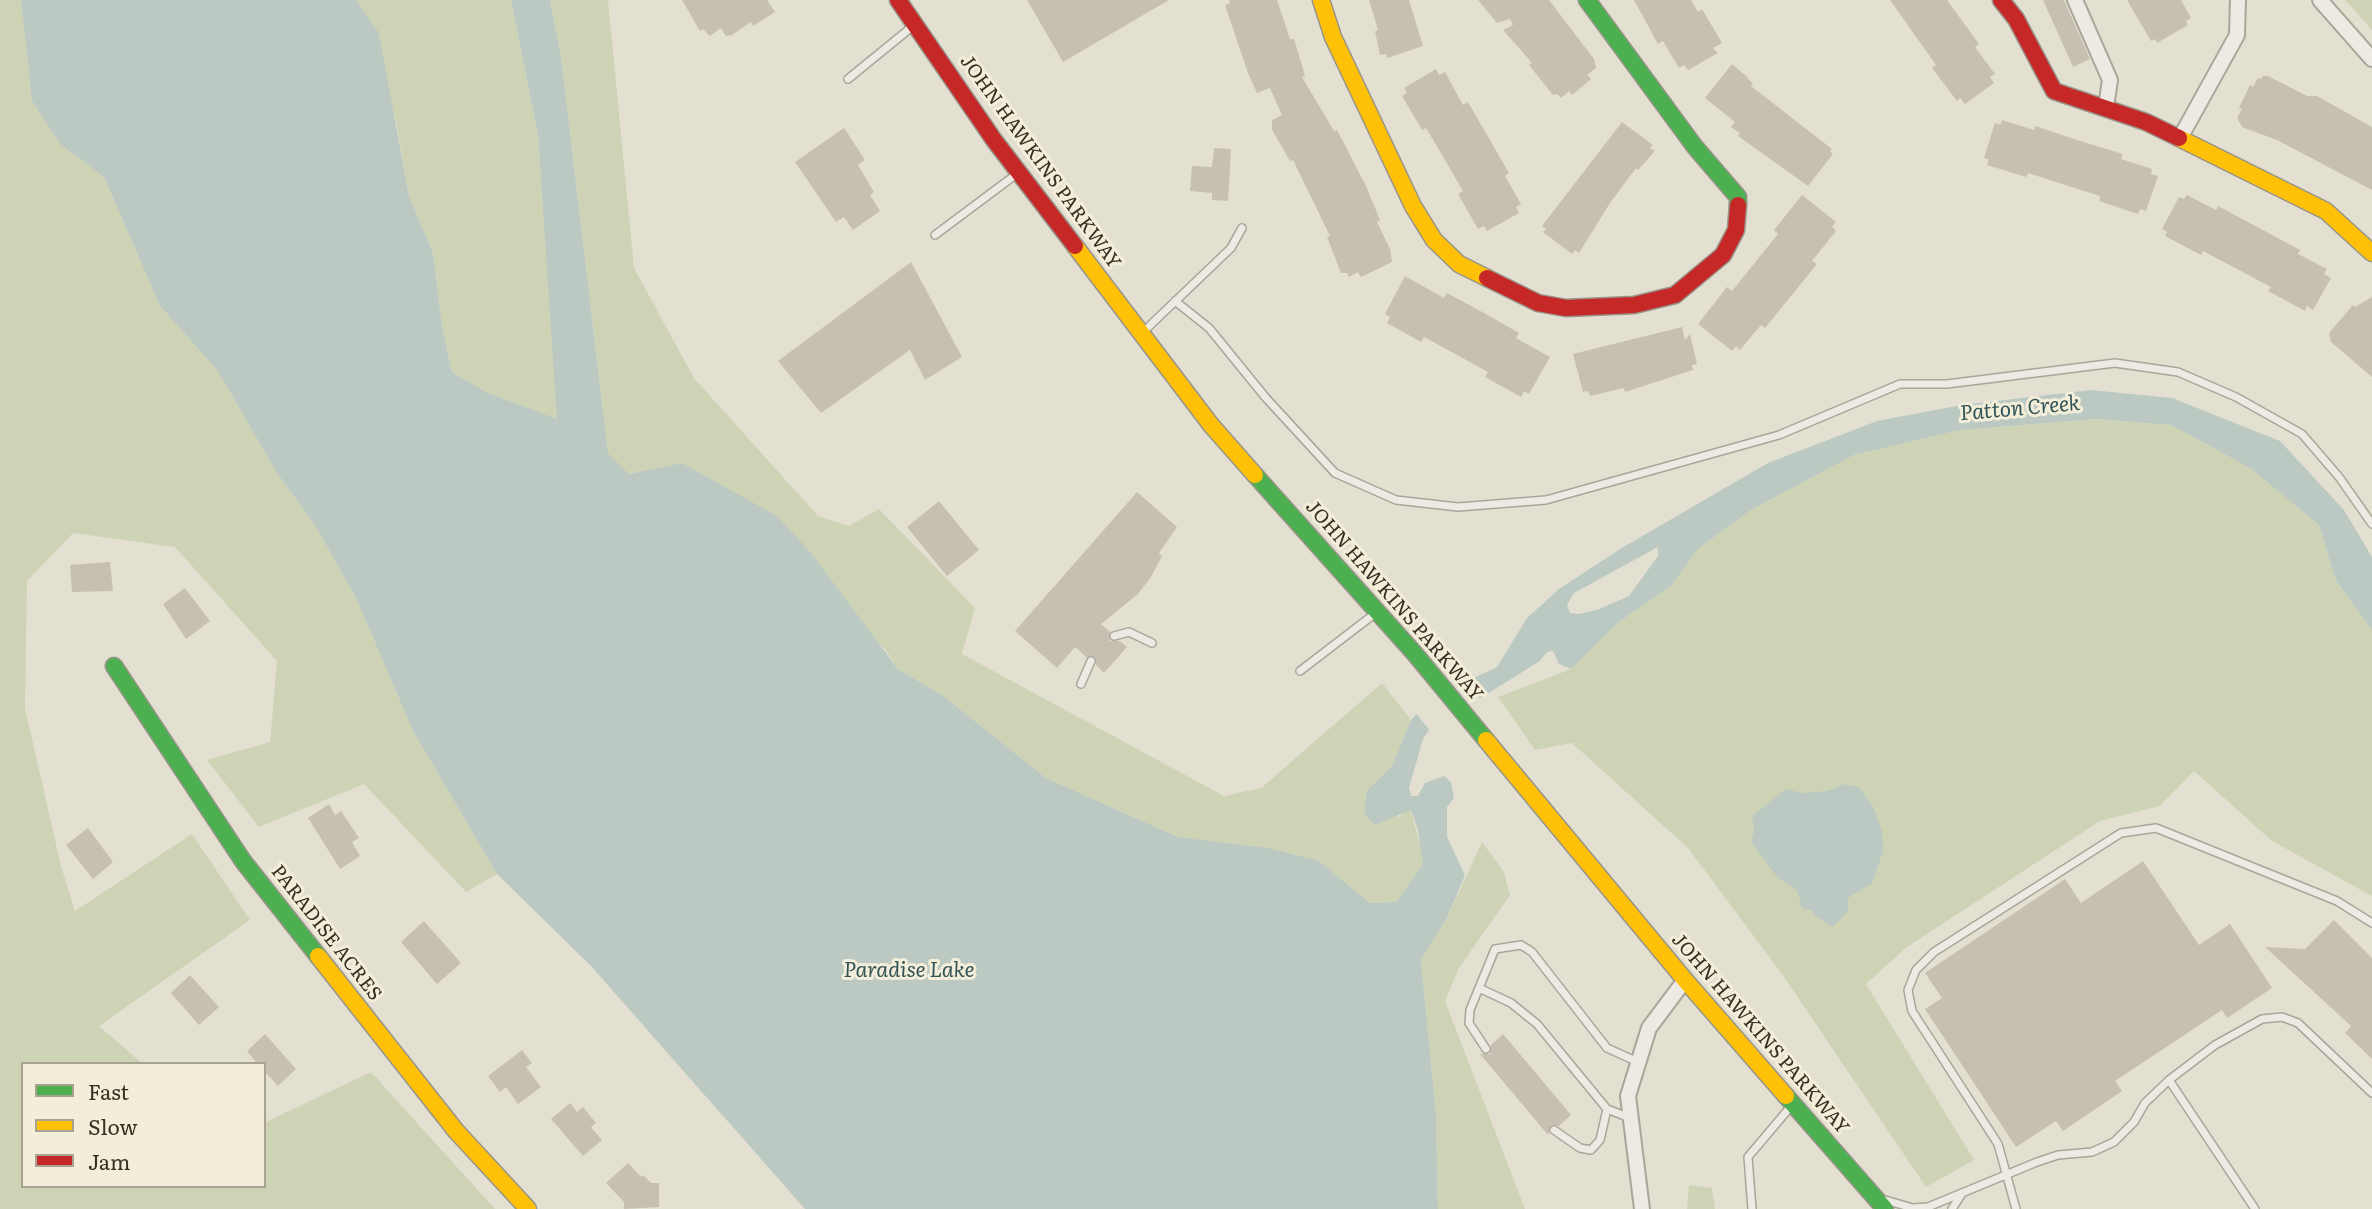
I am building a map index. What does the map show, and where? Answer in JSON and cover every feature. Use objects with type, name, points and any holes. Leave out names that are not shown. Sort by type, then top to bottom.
[{"type":"street","name":"JOHN HAWKINS PARKWAY","points":[[898,0],[1018,173],[1211,425],[1415,654],[1685,980],[1880,1203]]},
{"type":"street","points":[[1321,0],[1333,37],[1413,206],[1434,240],[1459,264],[1538,303],[1566,308],[1634,305],[1675,295],[1702,275],[1723,254],[1736,230],[1738,197],[1695,147],[1587,0]]},
{"type":"street","points":[[2000,0],[2017,19],[2054,91],[2106,107],[2180,138],[2326,211],[2372,253]]},
{"type":"street","points":[[2075,0],[2110,80],[2106,107]]},
{"type":"street","points":[[2180,138],[2237,35],[2238,0]]},
{"type":"street","points":[[2320,0],[2372,59]]},
{"type":"street","name":"PARADISE ACRES","points":[[114,666],[243,861],[457,1131],[528,1209]]},
{"type":"street","points":[[1642,1209],[1628,1096],[1648,1028],[1685,980]]},
{"type":"lane","points":[[848,79],[915,24]]},
{"type":"lane","points":[[936,235],[1018,173]]},
{"type":"lane","points":[[1142,333],[1231,247],[1242,228]]},
{"type":"lane","points":[[1175,301],[1209,328],[1266,398],[1335,473],[1396,500],[1458,508],[1546,500],[1779,435],[1900,384],[1947,384],[2115,363],[2178,372],[2236,397],[2302,434],[2339,477],[2372,524]]},
{"type":"lane","points":[[1300,671],[1377,612]]},
{"type":"lane","points":[[1114,636],[1129,632],[1152,643]]},
{"type":"lane","points":[[1081,684],[1091,661]]},
{"type":"lane","points":[[2016,1209],[1998,1144],[1912,1011],[1908,990],[1916,970],[1934,952],[2121,833],[2156,828],[2337,901],[2372,923]]},
{"type":"lane","points":[[1486,1049],[1469,1023],[1470,1010],[1495,949],[1506,945],[1521,945],[1532,952],[1607,1048],[1638,1062]]},
{"type":"lane","points":[[1479,988],[1511,1003],[1537,1024],[1606,1110],[1630,1118]]},
{"type":"lane","points":[[1880,1203],[1920,1208],[2058,1155],[2092,1152],[2114,1142],[2169,1080],[2216,1045],[2262,1019],[2282,1017],[2298,1023],[2372,1093]]},
{"type":"lane","points":[[2169,1080],[2255,1209]]},
{"type":"lane","points":[[1753,1208],[1748,1157],[1792,1104]]},
{"type":"lane","points":[[1554,1130],[1580,1148],[1591,1150],[1600,1140],[1606,1110]]},
{"type":"lane","points":[[1952,1209],[1962,1194]]},
{"type":"green space","points":[[0,0],[21,0],[32,101],[60,144],[104,177],[160,306],[217,370],[277,473],[316,527],[356,598],[413,731],[497,874],[466,892],[364,784],[259,827],[207,760],[270,742],[277,661],[175,547],[73,533],[27,581],[25,708],[61,866],[75,911],[192,834],[250,920],[99,1026],[141,1062],[21,1062],[21,1188],[266,1188],[266,1122],[371,1072],[495,1209],[0,1209]]},
{"type":"green space","points":[[356,0],[511,0],[538,136],[558,420],[486,392],[452,372],[442,326],[433,253],[409,196],[396,121]]},
{"type":"green space","points":[[550,0],[608,0],[634,268],[694,378],[818,516],[849,526],[879,509],[975,608],[962,654],[1224,796],[1261,788],[1382,683],[1411,720],[1392,766],[1367,790],[1398,817],[1410,809],[1422,850],[1423,864],[1396,902],[1370,903],[1319,861],[1269,848],[1178,837],[1046,778],[942,695],[898,669],[885,649],[682,463],[629,474],[608,453],[561,57]]},
{"type":"green space","points":[[2345,0],[2372,0],[2372,30]]},
{"type":"green space","points":[[2097,419],[2171,425],[2250,468],[2319,525],[2336,581],[2372,630],[2372,896],[2272,841],[2194,771],[2160,806],[2100,821],[1907,947],[1866,984],[1974,1160],[1926,1187],[1782,974],[1688,848],[1572,743],[1535,750],[1498,697],[1571,669],[1619,622],[1671,586],[1698,549],[1751,510],[1854,455],[1960,430]]},
{"type":"green space","points":[[1482,842],[1504,872],[1510,895],[1459,968],[1445,1001],[1525,1209],[1438,1209],[1436,1115],[1421,960],[1447,918]]},
{"type":"green space","points":[[1689,1185],[1712,1188],[1715,1209],[1687,1209]]},
{"type":"water","name":"Paradise Lake","points":[[21,0],[356,0],[379,33],[409,196],[433,253],[442,326],[452,372],[486,392],[557,419],[538,136],[511,0],[550,0],[561,57],[608,453],[629,474],[682,463],[777,516],[811,553],[898,669],[942,695],[1046,778],[1178,837],[1269,848],[1319,861],[1370,903],[1396,902],[1423,864],[1418,830],[1411,810],[1375,825],[1364,813],[1367,790],[1392,766],[1411,720],[1432,698],[1497,667],[1527,618],[1559,589],[1620,549],[1768,463],[1877,421],[1962,405],[2091,390],[2172,398],[2280,441],[2344,510],[2372,557],[2372,630],[2336,581],[2319,525],[2250,468],[2171,425],[2097,419],[1960,430],[1854,455],[1751,510],[1698,549],[1671,586],[1619,622],[1571,669],[1559,664],[1553,651],[1547,652],[1540,661],[1429,730],[1423,739],[1409,788],[1411,796],[1418,796],[1425,783],[1444,776],[1451,782],[1454,798],[1447,807],[1447,837],[1465,875],[1447,918],[1421,960],[1436,1115],[1438,1209],[805,1209],[591,966],[497,874],[413,731],[356,598],[316,527],[277,473],[217,370],[160,306],[104,177],[60,144],[32,101]],"holes":[[[1658,547],[1658,556],[1629,596],[1597,610],[1570,613],[1567,605],[1574,593]]]},
{"type":"water","points":[[1845,784],[1859,787],[1874,808],[1882,831],[1883,851],[1872,883],[1848,898],[1848,911],[1833,927],[1814,915],[1813,911],[1802,908],[1797,890],[1778,878],[1751,842],[1754,830],[1752,816],[1786,789],[1802,793],[1827,791]]},
{"type":"pier","points":[[1464,680],[1481,700],[1432,733],[1414,711],[1430,695]]},
{"type":"building","points":[[682,0],[767,0],[775,12],[753,26],[751,22],[732,35],[726,36],[721,28],[710,36],[703,29],[700,31]]},
{"type":"building","points":[[1027,0],[1169,0],[1063,62]]},
{"type":"building","points":[[1229,0],[1277,0],[1290,39],[1294,39],[1305,76],[1302,77],[1334,131],[1337,130],[1366,186],[1380,220],[1377,222],[1390,249],[1392,262],[1361,277],[1358,272],[1349,277],[1347,273],[1341,273],[1327,237],[1330,236],[1293,160],[1290,161],[1272,130],[1272,120],[1282,115],[1270,88],[1257,93],[1248,73],[1225,5],[1230,3]]},
{"type":"building","points":[[1369,0],[1409,0],[1423,46],[1387,58],[1386,54],[1380,55],[1375,31],[1378,30]]},
{"type":"building","points":[[1478,0],[1549,0],[1594,59],[1596,68],[1587,75],[1591,79],[1572,95],[1569,91],[1561,98],[1557,94],[1553,95],[1529,65],[1532,63],[1503,30],[1513,25],[1510,19],[1497,23]]},
{"type":"building","points":[[1634,0],[1691,0],[1698,12],[1702,9],[1722,43],[1713,48],[1718,53],[1688,70],[1684,65],[1679,68],[1663,41],[1658,44]]},
{"type":"building","points":[[1890,0],[1947,0],[1979,44],[1975,47],[1995,74],[1990,77],[1994,83],[1965,104],[1960,98],[1957,101],[1932,68],[1936,65]]},
{"type":"building","points":[[2043,0],[2064,0],[2090,59],[2073,67]]},
{"type":"building","points":[[2127,0],[2181,0],[2191,18],[2186,21],[2188,25],[2157,43],[2155,39],[2151,41]]},
{"type":"building","points":[[1732,64],[1753,84],[1751,86],[1832,149],[1830,151],[1833,154],[1808,186],[1738,136],[1740,133],[1731,127],[1735,122],[1705,98]]},
{"type":"building","points":[[1436,69],[1439,75],[1445,72],[1463,105],[1468,102],[1509,173],[1505,176],[1521,204],[1516,207],[1519,213],[1487,231],[1484,226],[1478,229],[1458,194],[1463,191],[1426,128],[1422,130],[1402,96],[1407,93],[1404,88]]},
{"type":"building","points":[[2263,76],[2307,96],[2317,96],[2372,127],[2372,190],[2277,140],[2242,127],[2237,118],[2242,109],[2239,108],[2250,85],[2253,87],[2258,78]]},
{"type":"building","points":[[2002,120],[2034,130],[2035,126],[2123,154],[2121,159],[2152,169],[2151,174],[2158,176],[2146,211],[2140,209],[2138,214],[2099,201],[2100,196],[2028,173],[2026,177],[1987,165],[1989,160],[1984,158],[1995,123],[2000,125]]},
{"type":"building","points":[[1622,122],[1653,145],[1650,148],[1655,151],[1638,170],[1636,168],[1610,203],[1579,253],[1575,250],[1572,254],[1543,232],[1546,229],[1542,226]]},
{"type":"building","points":[[844,128],[865,160],[858,165],[874,192],[870,195],[880,211],[853,230],[844,217],[836,222],[795,162]]},
{"type":"building","points":[[1214,148],[1231,149],[1228,201],[1212,200],[1212,193],[1190,191],[1192,166],[1212,167]]},
{"type":"building","points":[[1802,195],[1836,222],[1832,227],[1836,231],[1812,261],[1817,264],[1765,328],[1761,325],[1740,350],[1736,346],[1732,351],[1698,324],[1727,287],[1732,291],[1778,234],[1774,230]]},
{"type":"building","points":[[2187,195],[2216,210],[2218,206],[2300,250],[2298,254],[2327,269],[2324,274],[2331,278],[2313,310],[2307,306],[2305,311],[2268,291],[2271,287],[2203,251],[2201,255],[2165,236],[2167,232],[2162,229],[2179,197],[2184,199]]},
{"type":"building","points":[[911,262],[962,357],[925,380],[910,350],[821,413],[778,361]]},
{"type":"building","points":[[1405,276],[1444,298],[1447,293],[1484,313],[1519,333],[1516,338],[1550,357],[1529,394],[1524,391],[1521,397],[1485,377],[1488,372],[1424,337],[1421,342],[1387,323],[1390,317],[1385,314]]},
{"type":"building","points":[[2372,297],[2372,377],[2331,342],[2329,333],[2353,305],[2355,307]]},
{"type":"building","points":[[1682,327],[1685,340],[1690,334],[1697,364],[1692,365],[1693,370],[1625,392],[1624,388],[1590,396],[1588,391],[1583,392],[1573,354]]},
{"type":"building","points":[[1137,492],[1177,527],[1159,553],[1162,556],[1151,577],[1138,594],[1101,624],[1110,632],[1110,641],[1120,641],[1127,647],[1104,673],[1096,665],[1095,657],[1086,657],[1075,647],[1057,668],[1015,631]]},
{"type":"building","points":[[939,501],[979,550],[947,576],[907,527]]},
{"type":"building","points":[[110,562],[113,591],[72,592],[70,565]]},
{"type":"building","points":[[185,588],[210,621],[186,639],[163,604]]},
{"type":"building","points":[[329,804],[335,815],[341,811],[359,838],[352,842],[360,856],[340,869],[308,818]]},
{"type":"building","points":[[88,828],[113,862],[93,879],[66,845]]},
{"type":"building","points":[[2143,861],[2199,945],[2230,924],[2272,988],[2227,1018],[2222,1010],[2115,1081],[2122,1091],[2063,1131],[2056,1121],[2016,1147],[1925,1009],[1942,998],[1925,973],[2065,879],[2081,903]]},
{"type":"building","points":[[2334,920],[2372,958],[2372,1059],[2345,1033],[2351,1026],[2265,947],[2305,949]]},
{"type":"building","points":[[424,921],[461,963],[437,984],[401,942]]},
{"type":"building","points":[[190,975],[219,1007],[199,1025],[171,993]]},
{"type":"building","points":[[265,1034],[296,1069],[278,1086],[266,1073],[266,1062],[256,1062],[247,1051]]},
{"type":"building","points":[[1503,1034],[1571,1115],[1559,1126],[1551,1125],[1548,1135],[1480,1054],[1490,1054],[1491,1045]]},
{"type":"building","points":[[522,1050],[532,1063],[526,1067],[541,1087],[518,1104],[506,1087],[500,1092],[488,1076]]},
{"type":"building","points":[[570,1103],[577,1112],[583,1107],[596,1123],[591,1127],[602,1140],[583,1156],[551,1119]]},
{"type":"building","points":[[628,1163],[641,1177],[643,1175],[651,1183],[659,1183],[659,1207],[624,1209],[624,1202],[606,1183]]},
{"type":"traffic: fast","points":[[1587,0],[1695,147],[1738,197],[1738,205]]},
{"type":"traffic: fast","points":[[1255,475],[1415,654],[1486,740]]},
{"type":"traffic: fast","points":[[114,666],[243,861],[318,956]]},
{"type":"traffic: fast","points":[[1786,1096],[1885,1209]]},
{"type":"traffic: slow","points":[[1321,0],[1333,37],[1413,206],[1434,240],[1459,264],[1487,278]]},
{"type":"traffic: slow","points":[[2179,138],[2326,211],[2372,253]]},
{"type":"traffic: slow","points":[[1075,246],[1211,425],[1255,475]]},
{"type":"traffic: slow","points":[[1486,740],[1685,980],[1786,1096]]},
{"type":"traffic: slow","points":[[318,956],[456,1131],[528,1209]]},
{"type":"traffic: jam","points":[[898,0],[994,140],[1075,246]]},
{"type":"traffic: jam","points":[[2001,0],[2016,19],[2054,91],[2146,122],[2179,138]]},
{"type":"traffic: jam","points":[[1487,278],[1538,303],[1566,308],[1634,305],[1675,295],[1723,255],[1736,230],[1738,205]]},
{"type":"water label","name":"Patton Creek","points":[[2020,409]]}]
